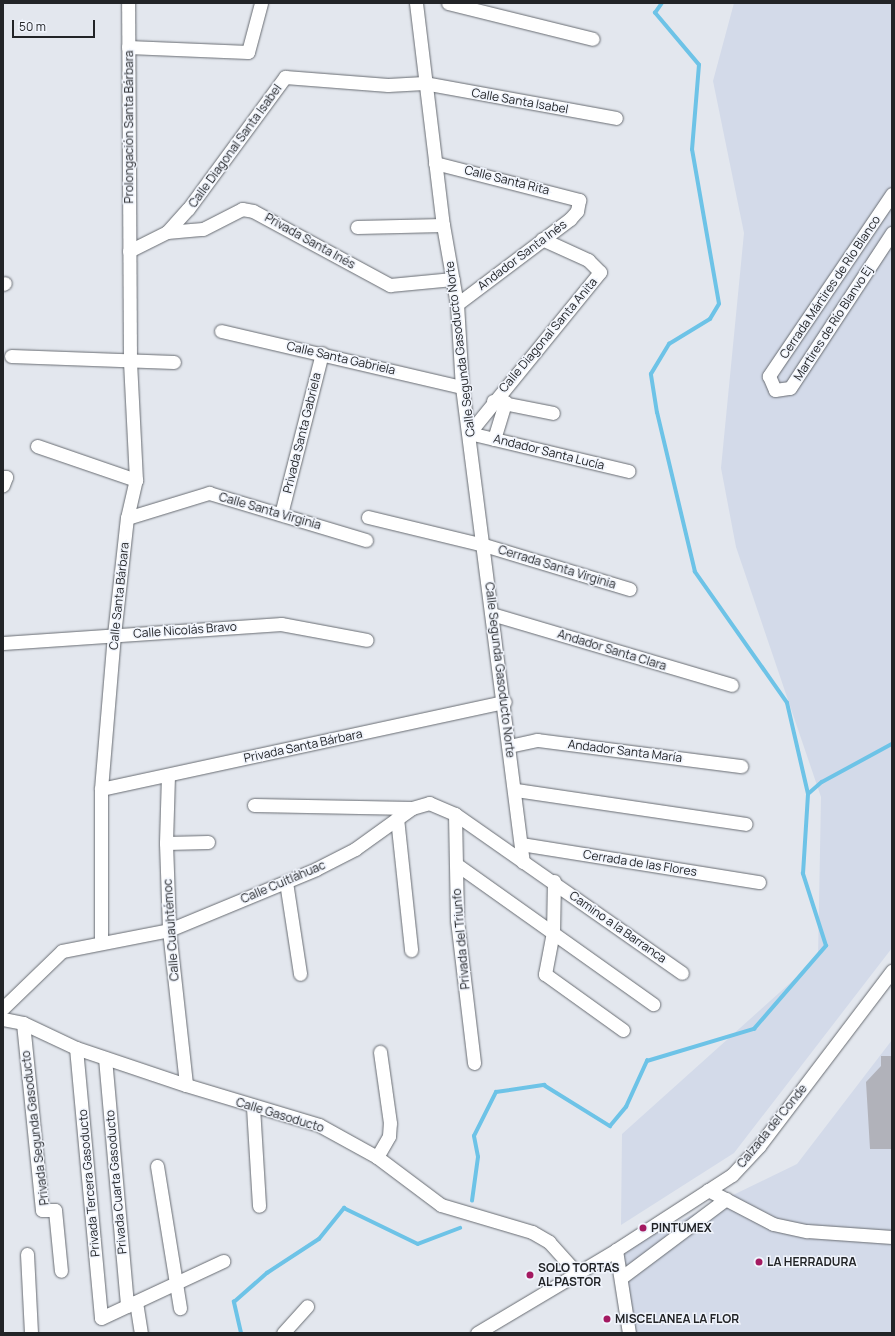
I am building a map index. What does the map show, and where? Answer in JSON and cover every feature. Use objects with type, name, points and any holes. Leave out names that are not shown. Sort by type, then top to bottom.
[{"type":"street","name":"Prolongación Santa Bárbara","points":[[128,3],[129,251]]},
{"type":"street","points":[[128,47],[248,52],[261,3]]},
{"type":"street","name":"Calle Segunda Gasoducto Norte","points":[[416,3],[424,83],[443,225],[457,304],[462,388],[470,433],[492,614],[505,702],[523,862]]},
{"type":"street","points":[[448,3],[593,39]]},
{"type":"street","name":"Calle Diagonal Santa Isabel","points":[[129,251],[167,232],[285,77],[388,85],[424,83]]},
{"type":"street","name":"Calle Santa Isabel","points":[[424,83],[616,118]]},
{"type":"street","name":"Calle Santa Rita","points":[[435,163],[579,200]]},
{"type":"street","name":"Cerrada Mártires de Río Blanco","points":[[769,379],[892,194]]},
{"type":"street","name":"Andador Santa Inés","points":[[457,304],[570,219],[577,211],[579,200]]},
{"type":"street","name":"Privada Santa Inés","points":[[167,232],[202,229],[242,209],[253,211],[390,285],[453,279]]},
{"type":"street","points":[[357,227],[443,225]]},
{"type":"street","name":"Martires de Río Blanvo Ej","points":[[769,379],[775,390],[790,388],[892,233]]},
{"type":"street","name":"Calle Diagonal Santa Anita","points":[[470,433],[499,401],[600,272],[588,260],[542,239]]},
{"type":"street","name":"Calle Santa Bárbara","points":[[101,942],[101,790],[114,635],[127,518],[136,480],[130,363],[129,251]]},
{"type":"street","name":"Calle Santa Gabriela","points":[[221,331],[322,353],[462,388]]},
{"type":"street","name":"Privada Santa Gabriela","points":[[281,514],[322,353]]},
{"type":"street","points":[[11,356],[130,363],[174,362]]},
{"type":"street","points":[[494,439],[499,401],[553,413]]},
{"type":"street","name":"Andador Santa Lucía","points":[[470,433],[630,471]]},
{"type":"street","points":[[37,446],[136,480]]},
{"type":"street","points":[[3,477],[6,477],[3,485]]},
{"type":"street","name":"Calle Santa Virginia","points":[[127,518],[208,493],[366,540]]},
{"type":"street","points":[[368,517],[484,545]]},
{"type":"street","name":"Cerrada Santa Virginia","points":[[484,545],[630,589]]},
{"type":"street","name":"Andador Santa Clara","points":[[492,614],[732,685]]},
{"type":"street","name":"Calle Nicolás Bravo","points":[[3,643],[281,624],[367,640]]},
{"type":"street","name":"Privada Santa Bárbara","points":[[101,790],[505,702]]},
{"type":"street","name":"Andador Santa María","points":[[509,746],[537,740],[741,766]]},
{"type":"street","name":"Calle Cuauhtémoc","points":[[168,775],[166,843],[170,930],[186,1085]]},
{"type":"street","points":[[516,790],[745,824]]},
{"type":"street","name":"Calle Cuitláhuac","points":[[3,1008],[62,951],[101,942],[170,930],[286,882],[355,849],[412,808],[429,802],[455,814],[523,862],[554,881]]},
{"type":"street","points":[[254,805],[412,808]]},
{"type":"street","name":"Privada del Triunfo","points":[[455,814],[457,920],[474,1063]]},
{"type":"street","points":[[397,818],[412,950]]},
{"type":"street","points":[[166,843],[208,842]]},
{"type":"street","name":"Cerrada de las Flores","points":[[522,844],[759,882]]},
{"type":"street","points":[[456,864],[653,1004]]},
{"type":"street","points":[[554,881],[553,932],[545,974],[623,1030]]},
{"type":"street","name":"Camino a la Barranca","points":[[554,881],[682,974]]},
{"type":"street","points":[[286,882],[300,974]]},
{"type":"street","name":"Calzada del Conde","points":[[478,1333],[576,1272],[616,1250],[732,1175],[759,1146],[892,971]]},
{"type":"street","name":"Calle Gasoducto","points":[[3,1019],[23,1022],[76,1048],[105,1058],[253,1107],[319,1125],[377,1157],[441,1205],[532,1232],[548,1242],[576,1272]]},
{"type":"street","name":"Privada Segunda Gasoducto","points":[[23,1022],[42,1210],[55,1210],[61,1271]]},
{"type":"street","name":"Privada Tercera Gasoducto","points":[[76,1048],[101,1318],[131,1304]]},
{"type":"street","points":[[377,1157],[389,1136],[390,1123],[380,1052]]},
{"type":"street","name":"Privada Cuarta Gasoducto","points":[[105,1058],[131,1304],[141,1333]]},
{"type":"street","points":[[253,1107],[259,1206]]},
{"type":"street","points":[[157,1166],[180,1308]]},
{"type":"street","points":[[708,1190],[773,1224],[807,1231],[892,1237]]},
{"type":"street","points":[[622,1277],[726,1200]]},
{"type":"street","points":[[616,1250],[622,1277],[629,1333]]},
{"type":"street","points":[[27,1254],[31,1333]]},
{"type":"street","points":[[131,1304],[223,1261]]},
{"type":"street","points":[[283,1333],[307,1306]]},
{"type":"shaded area","points":[[734,3],[892,3],[892,948],[734,1153],[621,1225],[622,1134],[818,958],[821,797],[736,547],[721,468],[744,233],[713,81]]},
{"type":"shaded area","points":[[892,1040],[892,1333],[634,1333],[622,1249],[797,1164]]},
{"type":"building","points":[[881,1056],[892,1056],[892,1149],[870,1149],[866,1082],[881,1066]]},
{"type":"waterway","points":[[472,1201],[478,1157],[474,1136],[496,1092],[544,1085],[610,1126],[626,1107],[647,1061],[754,1029],[826,946],[803,874],[808,794],[787,703],[695,572],[657,413],[651,374],[669,344],[710,319],[719,304],[692,150],[699,65],[655,13],[662,3]]},
{"type":"waterway","points":[[808,794],[822,782],[892,744]]},
{"type":"waterway","points":[[241,1333],[234,1302],[267,1273],[319,1239],[344,1208],[418,1244],[460,1228]]},
{"type":"place","name":"PINTUMEX","points":[[643,1228]]},
{"type":"place","name":"LA HERRADURA","points":[[759,1262]]},
{"type":"place","name":"SOLO TORTAS AL PASTOR","points":[[530,1275]]},
{"type":"place","name":"MISCELANEA LA FLOR","points":[[607,1319]]}]
